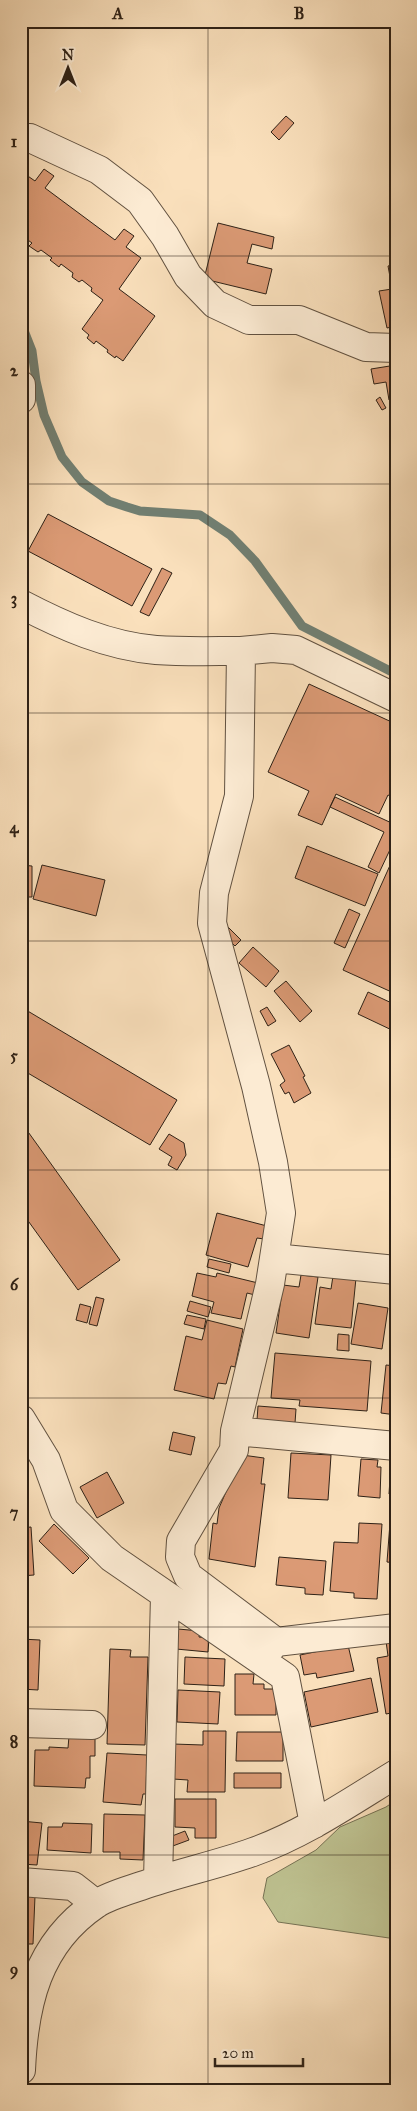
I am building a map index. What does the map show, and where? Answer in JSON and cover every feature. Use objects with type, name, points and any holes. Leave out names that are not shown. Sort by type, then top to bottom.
[{"type":"street","points":[[24,131],[99,170],[140,201],[165,236],[188,276],[215,304],[249,320],[299,320],[366,346],[396,348]]},
{"type":"street","points":[[21,384],[21,400]]},
{"type":"street","points":[[21,604],[61,625],[89,635],[154,650],[241,651],[272,648],[296,650],[396,698]]},
{"type":"street","points":[[241,651],[239,796],[214,893],[212,923],[256,1086],[273,1162],[281,1213],[270,1284],[235,1431],[234,1450],[181,1540],[180,1557],[188,1576],[268,1651],[285,1677],[314,1824]]},
{"type":"street","points":[[274,1258],[396,1270]]},
{"type":"street","points":[[21,1418],[46,1460],[64,1510],[112,1558],[165,1595],[268,1651],[396,1628]]},
{"type":"street","points":[[235,1431],[396,1446]]},
{"type":"street","points":[[158,1880],[165,1595]]},
{"type":"street","points":[[21,1723],[92,1725]]},
{"type":"street","points":[[21,2070],[23,2031],[37,1975],[52,1946],[69,1927],[96,1904],[158,1880],[255,1852],[314,1824],[396,1774]]},
{"type":"street","points":[[21,1882],[73,1886],[96,1904]]},
{"type":"green space","points":[[396,1800],[396,1939],[278,1922],[263,1898],[267,1878],[316,1850],[340,1827],[386,1807]]},
{"type":"building","points":[[286,116],[294,123],[279,140],[271,132]]},
{"type":"building","points":[[44,169],[54,176],[45,188],[115,240],[124,229],[134,236],[126,247],[141,258],[119,289],[155,316],[123,361],[116,356],[115,358],[96,341],[94,344],[87,338],[89,335],[82,329],[103,300],[91,291],[92,288],[82,280],[79,282],[72,277],[73,273],[61,264],[59,267],[50,260],[52,258],[41,250],[38,252],[29,246],[32,243],[21,235],[21,174],[22,172],[35,181]]},
{"type":"building","points":[[218,223],[274,237],[272,249],[252,244],[247,263],[272,269],[266,294],[204,279]]},
{"type":"building","points":[[396,264],[396,304],[395,304],[388,266]]},
{"type":"building","points":[[392,289],[396,304],[396,326],[387,328],[379,291]]},
{"type":"building","points":[[396,365],[396,399],[389,400],[386,382],[374,384],[371,369]]},
{"type":"building","points":[[380,397],[386,408],[382,410],[376,400]]},
{"type":"building","points":[[48,514],[152,569],[132,606],[28,551]]},
{"type":"building","points":[[162,568],[172,573],[149,616],[140,612]]},
{"type":"building","points":[[309,684],[396,724],[396,798],[388,795],[379,814],[336,794],[322,825],[298,815],[309,791],[268,772]]},
{"type":"building","points":[[335,797],[396,825],[396,837],[379,873],[368,867],[384,832],[330,807]]},
{"type":"building","points":[[307,846],[378,874],[365,906],[295,878]]},
{"type":"building","points":[[396,852],[396,994],[343,970]]},
{"type":"building","points":[[21,865],[32,866],[32,897],[21,897]]},
{"type":"building","points":[[42,865],[105,880],[96,916],[33,899]]},
{"type":"building","points":[[349,909],[360,914],[345,948],[334,943]]},
{"type":"building","points":[[228,927],[241,940],[235,946],[222,933]]},
{"type":"building","points":[[253,947],[279,971],[266,987],[239,963]]},
{"type":"building","points":[[286,981],[312,1011],[300,1022],[274,991]]},
{"type":"building","points":[[368,992],[396,1005],[396,1032],[358,1014]]},
{"type":"building","points":[[21,1007],[177,1100],[150,1145],[21,1069]]},
{"type":"building","points":[[267,1007],[276,1021],[268,1026],[260,1011]]},
{"type":"building","points":[[289,1045],[305,1076],[303,1077],[311,1093],[294,1103],[289,1092],[285,1094],[280,1085],[285,1081],[271,1054]]},
{"type":"building","points":[[21,1122],[120,1260],[78,1290],[21,1211]]},
{"type":"building","points":[[169,1134],[184,1143],[186,1155],[177,1170],[168,1165],[172,1157],[159,1149]]},
{"type":"building","points":[[217,1213],[267,1226],[264,1239],[257,1238],[248,1267],[206,1255]]},
{"type":"building","points":[[209,1259],[231,1264],[229,1273],[207,1267]]},
{"type":"building","points":[[197,1273],[216,1277],[217,1273],[258,1283],[255,1295],[247,1293],[241,1319],[211,1313],[214,1302],[192,1296]]},
{"type":"building","points":[[301,1275],[318,1277],[309,1338],[276,1333],[283,1285],[299,1287]]},
{"type":"building","points":[[333,1276],[356,1278],[351,1328],[315,1324],[320,1287],[331,1289]]},
{"type":"building","points":[[96,1297],[104,1299],[97,1326],[89,1324]]},
{"type":"building","points":[[190,1301],[211,1307],[208,1317],[187,1311]]},
{"type":"building","points":[[358,1303],[388,1308],[382,1349],[351,1344]]},
{"type":"building","points":[[80,1304],[91,1307],[87,1323],[76,1320]]},
{"type":"building","points":[[187,1315],[206,1319],[204,1329],[184,1324]]},
{"type":"building","points":[[207,1320],[243,1329],[235,1367],[231,1366],[226,1384],[218,1383],[214,1399],[174,1390],[186,1336],[202,1340]]},
{"type":"building","points":[[338,1334],[349,1335],[349,1351],[337,1350]]},
{"type":"building","points":[[275,1353],[371,1361],[367,1411],[299,1406],[300,1400],[271,1398]]},
{"type":"building","points":[[386,1365],[396,1366],[396,1415],[381,1413]]},
{"type":"building","points":[[258,1406],[296,1409],[295,1423],[257,1420]]},
{"type":"building","points":[[173,1432],[195,1437],[191,1455],[169,1450]]},
{"type":"building","points":[[291,1453],[331,1455],[328,1500],[288,1498]]},
{"type":"building","points":[[242,1455],[264,1458],[261,1484],[265,1484],[255,1567],[209,1559],[213,1523],[217,1524],[219,1508]]},
{"type":"building","points":[[361,1459],[378,1460],[377,1467],[381,1467],[380,1498],[358,1496]]},
{"type":"building","points":[[391,1463],[396,1463],[396,1495],[389,1494]]},
{"type":"building","points":[[107,1472],[124,1503],[97,1518],[80,1487]]},
{"type":"building","points":[[359,1523],[382,1524],[377,1599],[354,1598],[354,1593],[330,1591],[334,1542],[358,1543]]},
{"type":"building","points":[[390,1523],[396,1523],[396,1563],[387,1562]]},
{"type":"building","points":[[54,1524],[89,1558],[73,1574],[39,1541]]},
{"type":"building","points":[[31,1527],[34,1575],[21,1576],[21,1528]]},
{"type":"building","points":[[279,1557],[326,1561],[323,1595],[305,1594],[305,1588],[276,1585]]},
{"type":"building","points":[[178,1629],[200,1631],[199,1637],[209,1638],[208,1652],[176,1649]]},
{"type":"building","points":[[21,1639],[40,1640],[38,1690],[21,1689]]},
{"type":"building","points":[[396,1640],[396,1712],[386,1714],[377,1658],[388,1656],[386,1641]]},
{"type":"building","points":[[348,1645],[354,1671],[317,1678],[316,1673],[304,1675],[300,1655]]},
{"type":"building","points":[[110,1649],[131,1650],[130,1657],[148,1657],[145,1745],[107,1744]]},
{"type":"building","points":[[185,1657],[225,1659],[224,1686],[184,1684]]},
{"type":"building","points":[[235,1674],[254,1674],[253,1684],[264,1684],[264,1689],[276,1689],[276,1715],[235,1715]]},
{"type":"building","points":[[371,1678],[378,1712],[311,1727],[304,1692]]},
{"type":"building","points":[[178,1690],[220,1692],[218,1724],[177,1722]]},
{"type":"building","points":[[203,1731],[226,1731],[225,1792],[187,1792],[188,1780],[173,1779],[173,1744],[203,1745]]},
{"type":"building","points":[[237,1732],[283,1732],[283,1761],[236,1761]]},
{"type":"building","points":[[69,1736],[95,1737],[95,1756],[90,1756],[90,1778],[86,1778],[85,1788],[34,1786],[35,1750],[49,1750],[49,1747],[68,1748]]},
{"type":"building","points":[[107,1753],[147,1755],[146,1794],[143,1794],[141,1805],[103,1802]]},
{"type":"building","points":[[21,1754],[26,1754],[25,1787],[21,1786]]},
{"type":"building","points":[[234,1773],[281,1773],[281,1788],[234,1788]]},
{"type":"building","points":[[175,1799],[216,1799],[216,1838],[195,1838],[195,1828],[175,1827]]},
{"type":"building","points":[[104,1814],[145,1815],[143,1860],[120,1859],[120,1852],[103,1852]]},
{"type":"building","points":[[21,1821],[42,1823],[37,1865],[21,1864]]},
{"type":"building","points":[[63,1823],[92,1824],[91,1853],[47,1850],[48,1827],[62,1827]]},
{"type":"building","points":[[185,1831],[189,1840],[170,1847],[167,1838]]},
{"type":"building","points":[[23,1895],[35,1896],[33,1944],[21,1944]]},
{"type":"waterway","points":[[21,323],[32,351],[36,381],[44,415],[62,457],[82,482],[109,501],[140,511],[200,515],[230,535],[255,561],[302,626],[396,674]]}]
